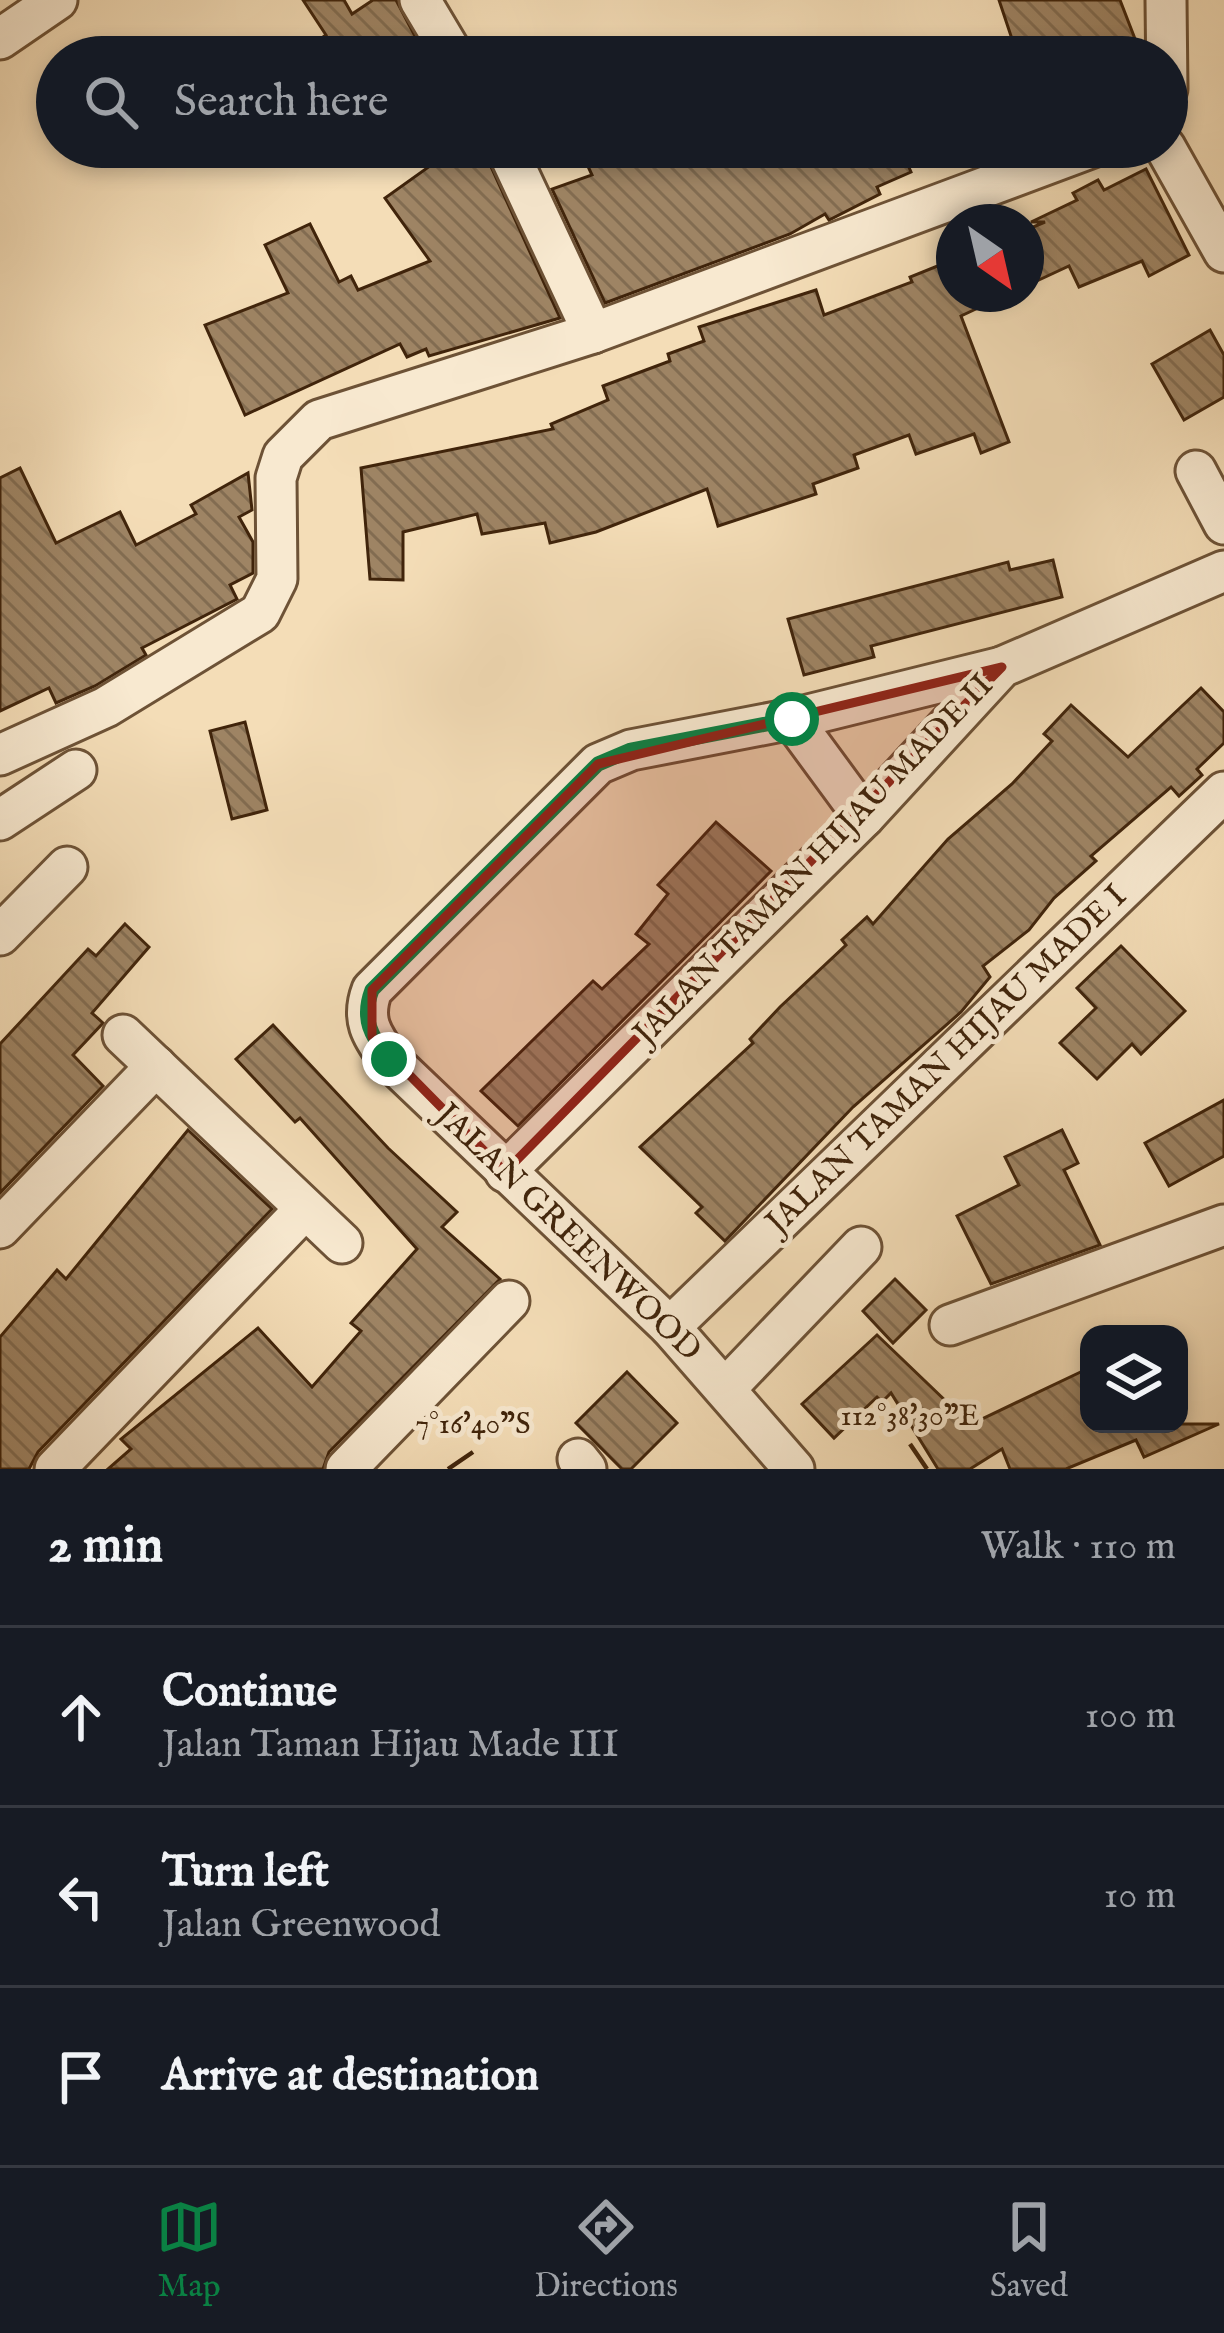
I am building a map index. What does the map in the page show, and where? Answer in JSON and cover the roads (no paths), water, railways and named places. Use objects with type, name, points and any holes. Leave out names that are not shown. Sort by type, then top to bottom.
[{"type":"street","points":[[0,39],[57,0]]},
{"type":"street","points":[[420,0],[441,36]]},
{"type":"street","points":[[1166,0],[1166,36]]},
{"type":"street","points":[[516,168],[593,333]]},
{"type":"street","points":[[0,755],[106,707],[260,613],[277,579],[276,478],[284,456],[319,420],[593,333],[1037,168]]},
{"type":"street","points":[[1177,168],[1224,253]]},
{"type":"street","points":[[1196,471],[1224,524]]},
{"type":"street","name":"JALAN TAMAN HIJAU MADE II","points":[[506,1172],[864,818],[1002,667],[1224,571]]},
{"type":"street","points":[[864,818],[792,719],[1002,667]]},
{"type":"street","name":"JALAN GREENWOOD","points":[[792,719],[631,750],[598,764],[372,990],[364,1010],[372,1037],[670,1327],[794,1469]]},
{"type":"street","points":[[0,820],[76,770]]},
{"type":"street","name":"JALAN TAMAN HIJAU MADE I","points":[[670,1327],[1224,792]]},
{"type":"street","points":[[0,935],[67,867]]},
{"type":"street","points":[[123,1035],[342,1243]]},
{"type":"street","points":[[0,1228],[156,1066]]},
{"type":"street","points":[[55,1469],[305,1209]]},
{"type":"street","points":[[950,1325],[1224,1225]]},
{"type":"street","points":[[726,1388],[861,1247]]},
{"type":"street","points":[[346,1469],[508,1301]]}]
